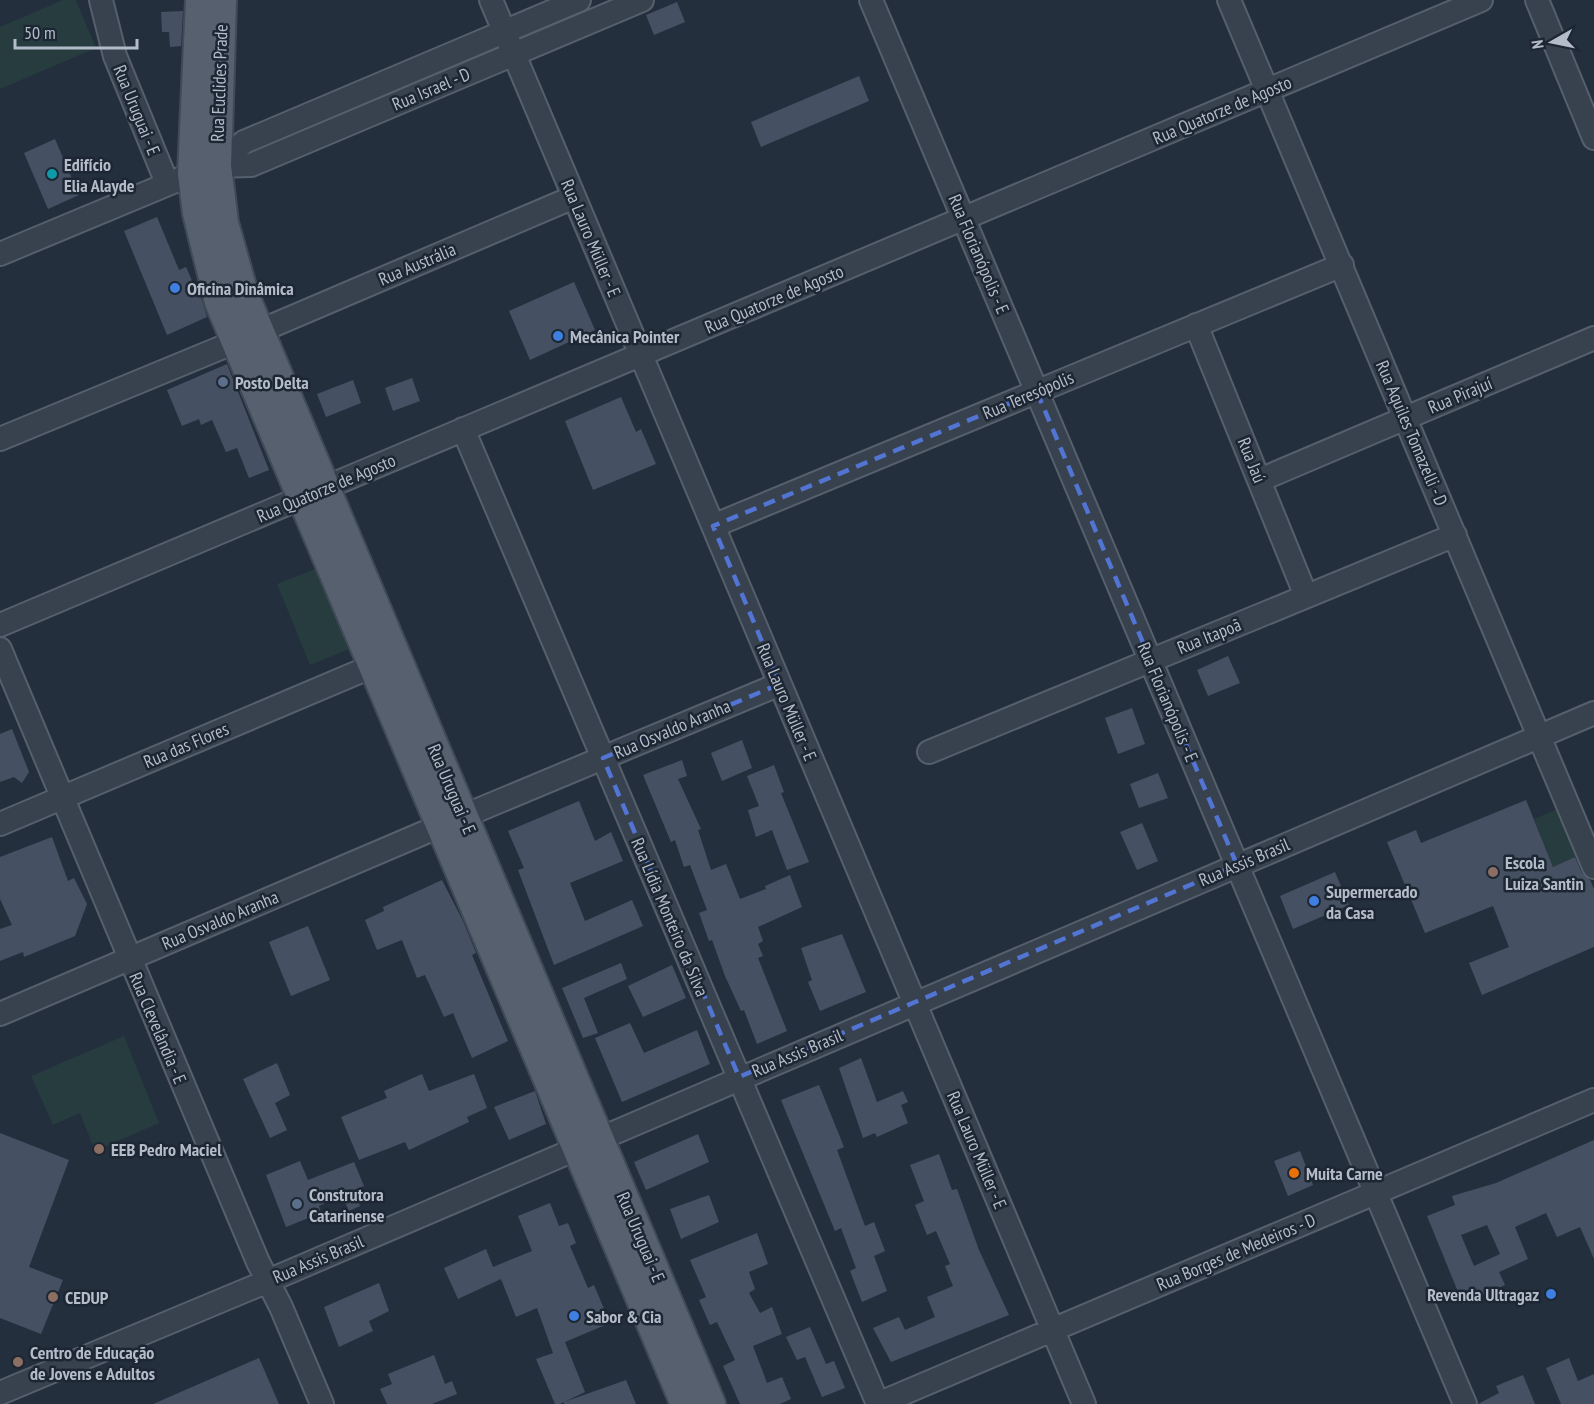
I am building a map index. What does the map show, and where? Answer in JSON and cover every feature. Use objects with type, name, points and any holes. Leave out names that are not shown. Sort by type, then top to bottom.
[{"type":"main road","name":"Rua Euclides Prade","points":[[192,175],[200,0]]},
{"type":"main road","name":"Rua Euclides Prade","points":[[192,175],[222,0]]},
{"type":"main road","name":"Rua Uruguai - E","points":[[192,175],[224,223],[244,294],[248,337],[313,493],[588,1142],[711,1404]]},
{"type":"main road","name":"Rua Uruguai - E","points":[[313,493],[373,666],[452,821]]},
{"type":"main road","name":"Rua Uruguai - E","points":[[588,1142],[685,1404]]},
{"type":"street","name":"Rua Uruguai - E","points":[[101,0],[115,56],[192,175]]},
{"type":"street","name":"Rua Lauro Müller - E","points":[[491,0],[1084,1404]]},
{"type":"street","name":"Rua Israel - D","points":[[0,254],[192,175],[244,142],[579,0]]},
{"type":"street","name":"Rua Israel - D","points":[[192,175],[251,165],[642,0]]},
{"type":"street","name":"Rua Florianópolis - E","points":[[871,0],[1465,1404]]},
{"type":"street","name":"Rua Aquiles Tomazelli - D","points":[[1229,0],[1594,867]]},
{"type":"street","name":"Rua Quatorze de Agosto","points":[[0,625],[1481,0]]},
{"type":"street","points":[[1537,0],[1594,138]]},
{"type":"street","name":"Rua Austrália","points":[[0,439],[248,337],[574,197]]},
{"type":"street","name":"Rua Teresópolis","points":[[713,526],[1342,265]]},
{"type":"street","name":"Rua Jaú","points":[[1196,326],[1306,596]]},
{"type":"street","name":"Rua Pirajuí","points":[[1260,480],[1594,338]]},
{"type":"street","name":"Rua Lídia Monteiro da Silva","points":[[464,429],[878,1404]]},
{"type":"street","name":"Rua Itapoã","points":[[929,752],[1455,535]]},
{"type":"street","name":"Rua Clevelândia - E","points":[[0,649],[129,959],[322,1404]]},
{"type":"street","name":"Rua das Flores","points":[[0,824],[373,666]]},
{"type":"street","name":"Rua Osvaldo Aranha","points":[[0,1014],[780,684]]},
{"type":"street","name":"Rua Assis Brasil","points":[[0,1393],[268,1281],[1594,712]]},
{"type":"street","name":"Rua Borges de Medeiros - D","points":[[878,1404],[1594,1100]]},
{"type":"highlighted area","points":[[1037,392],[1237,865],[739,1077],[603,758],[780,684],[713,526]]},
{"type":"green space","points":[[63,0],[76,0],[96,48],[0,89],[0,27]]},
{"type":"green space","points":[[320,567],[352,648],[310,665],[277,584]]},
{"type":"green space","points":[[1560,808],[1580,855],[1553,867],[1534,819]]},
{"type":"green space","points":[[124,1036],[159,1123],[95,1151],[80,1113],[53,1125],[31,1076]]},
{"type":"building","points":[[677,2],[685,22],[654,35],[646,15]]},
{"type":"building","points":[[183,11],[181,46],[170,47],[169,32],[162,32],[161,12]]},
{"type":"building","points":[[859,76],[869,101],[761,147],[751,122]]},
{"type":"building","name":"Edifício Elia Alayde","points":[[55,139],[79,195],[48,209],[24,153]]},
{"type":"building","points":[[157,217],[179,270],[186,267],[197,292],[199,291],[207,317],[167,335],[124,231]]},
{"type":"building","points":[[574,282],[595,330],[530,360],[509,311]]},
{"type":"building","points":[[227,364],[269,470],[249,478],[237,448],[226,452],[212,420],[201,425],[199,419],[182,426],[167,390]]},
{"type":"building","points":[[412,378],[420,401],[393,411],[385,388]]},
{"type":"building","points":[[353,380],[361,403],[326,417],[317,394]]},
{"type":"building","points":[[621,397],[636,432],[641,429],[656,464],[593,490],[565,421]]},
{"type":"building","points":[[1228,656],[1240,683],[1208,696],[1197,670]]},
{"type":"building","points":[[1132,708],[1145,744],[1118,754],[1105,718]]},
{"type":"building","points":[[12,729],[29,772],[22,783],[14,777],[0,782],[0,734]]},
{"type":"building","points":[[742,740],[752,768],[722,781],[711,753]]},
{"type":"building","points":[[682,760],[687,776],[678,779],[701,829],[698,830],[711,870],[726,864],[740,899],[766,889],[765,886],[790,875],[802,907],[758,927],[763,941],[758,944],[763,956],[758,958],[787,1031],[757,1044],[744,1010],[741,1011],[725,976],[712,940],[709,941],[699,913],[707,910],[690,865],[684,867],[675,840],[671,842],[643,775]]},
{"type":"building","points":[[774,765],[784,792],[781,793],[809,862],[787,870],[772,830],[756,837],[748,810],[759,806],[747,776]]},
{"type":"building","points":[[1158,773],[1168,798],[1139,808],[1130,784]]},
{"type":"building","name":"Escola Luiza Santin","points":[[1526,800],[1553,867],[1575,857],[1582,873],[1590,880],[1594,889],[1594,947],[1482,995],[1469,963],[1509,947],[1493,906],[1425,933],[1387,842],[1416,830],[1421,843]]},
{"type":"building","points":[[579,801],[595,841],[611,832],[623,861],[570,883],[585,921],[632,900],[643,926],[554,965],[518,870],[524,868],[508,831]]},
{"type":"building","points":[[1142,823],[1158,861],[1137,870],[1120,832]]},
{"type":"building","points":[[52,837],[68,881],[74,878],[87,904],[75,936],[24,957],[23,952],[0,961],[0,929],[12,925],[0,899],[0,857]]},
{"type":"building","name":"Supermercado da Casa","points":[[1335,872],[1349,905],[1293,929],[1280,896]]},
{"type":"building","points":[[442,880],[463,921],[476,953],[472,955],[508,1041],[472,1058],[453,1013],[444,1017],[425,975],[417,978],[402,940],[377,950],[365,920],[384,911],[383,907]]},
{"type":"building","points":[[308,926],[330,980],[291,996],[269,942]]},
{"type":"building","points":[[842,934],[866,992],[820,1011],[808,982],[812,980],[801,948]]},
{"type":"building","points":[[621,963],[627,979],[584,998],[598,1033],[583,1038],[562,988]]},
{"type":"building","points":[[672,965],[686,998],[643,1017],[628,986]]},
{"type":"building","points":[[630,1023],[644,1053],[697,1030],[710,1064],[622,1102],[595,1038]]},
{"type":"building","points":[[861,1058],[877,1102],[903,1091],[908,1102],[901,1105],[908,1123],[877,1137],[875,1133],[863,1138],[839,1068]]},
{"type":"building","points":[[277,1063],[290,1095],[275,1103],[287,1130],[270,1138],[243,1079]]},
{"type":"building","points":[[422,1074],[429,1091],[474,1074],[487,1108],[467,1117],[469,1122],[409,1150],[405,1142],[359,1160],[341,1117],[387,1098],[384,1091]]},
{"type":"building","points":[[819,1085],[844,1147],[837,1150],[865,1226],[874,1222],[885,1251],[874,1256],[887,1291],[862,1302],[850,1271],[856,1268],[841,1228],[835,1231],[781,1100]]},
{"type":"building","points":[[535,1091],[546,1124],[509,1140],[494,1107]]},
{"type":"building","points":[[0,1133],[69,1160],[29,1267],[63,1280],[41,1334],[0,1318]]},
{"type":"building","points":[[698,1134],[709,1162],[646,1190],[634,1162]]},
{"type":"building","points":[[1594,1140],[1594,1259],[1580,1227],[1557,1237],[1546,1213],[1515,1227],[1528,1259],[1499,1272],[1505,1285],[1463,1304],[1427,1216],[1455,1205],[1452,1196],[1496,1183]],"holes":[[[1487,1225],[1500,1254],[1474,1266],[1461,1235]]]},
{"type":"building","name":"Muita Carne","points":[[1300,1151],[1313,1185],[1288,1196],[1274,1161]]},
{"type":"building","points":[[939,1154],[952,1190],[957,1189],[979,1250],[1009,1315],[891,1362],[873,1328],[899,1317],[905,1330],[935,1317],[927,1297],[953,1286],[945,1266],[950,1264],[936,1231],[927,1235],[915,1205],[924,1201],[910,1165]]},
{"type":"building","points":[[300,1161],[308,1180],[354,1162],[364,1186],[354,1190],[360,1206],[349,1211],[342,1195],[319,1206],[321,1213],[286,1227],[266,1175]]},
{"type":"building","points":[[709,1195],[719,1222],[681,1239],[670,1209]]},
{"type":"building","points":[[550,1203],[559,1226],[568,1223],[576,1243],[570,1246],[588,1288],[594,1285],[610,1323],[565,1342],[585,1392],[560,1404],[555,1404],[536,1359],[553,1353],[537,1308],[516,1317],[501,1279],[458,1299],[444,1268],[486,1249],[493,1267],[532,1251],[518,1216]]},
{"type":"building","points":[[757,1233],[768,1264],[749,1272],[755,1289],[749,1293],[760,1313],[772,1307],[782,1334],[753,1346],[767,1383],[782,1377],[791,1399],[780,1404],[740,1404],[723,1366],[735,1360],[717,1322],[710,1325],[699,1300],[706,1297],[690,1260]]},
{"type":"building","points":[[379,1283],[389,1311],[369,1321],[373,1331],[339,1347],[324,1307]]},
{"type":"building","points":[[810,1327],[826,1364],[834,1361],[845,1388],[822,1397],[805,1357],[797,1360],[786,1337]]},
{"type":"building","points":[[434,1355],[445,1384],[452,1381],[457,1394],[432,1404],[387,1404],[380,1389],[392,1384],[388,1374]]},
{"type":"building","points":[[259,1358],[279,1404],[153,1404]]},
{"type":"building","points":[[1569,1358],[1578,1381],[1594,1374],[1594,1404],[1561,1404],[1546,1368]]},
{"type":"building","points":[[1523,1375],[1535,1404],[1478,1404],[1499,1393],[1496,1386]]},
{"type":"building","points":[[626,1380],[636,1404],[564,1404],[564,1402]]},
{"type":"place","name":"Edifício Elia Alayde","points":[[52,174]]},
{"type":"place","name":"Oficina Dinâmica","points":[[175,288]]},
{"type":"place","name":"Mecânica Pointer","points":[[558,336]]},
{"type":"place","name":"Posto Delta","points":[[223,382]]},
{"type":"place","name":"Escola Luiza Santin","points":[[1493,872]]},
{"type":"place","name":"Supermercado da Casa","points":[[1314,901]]},
{"type":"place","name":"EEB Pedro Maciel","points":[[99,1149]]},
{"type":"place","name":"Muita Carne","points":[[1294,1173]]},
{"type":"place","name":"Construtora Catarinense","points":[[297,1204]]},
{"type":"place","name":"Revenda Ultragaz","points":[[1551,1294]]},
{"type":"place","name":"CEDUP","points":[[53,1297]]},
{"type":"place","name":"Sabor & Cia","points":[[574,1316]]},
{"type":"place","name":"Centro de Educação de Jovens e Adultos","points":[[18,1362]]}]
